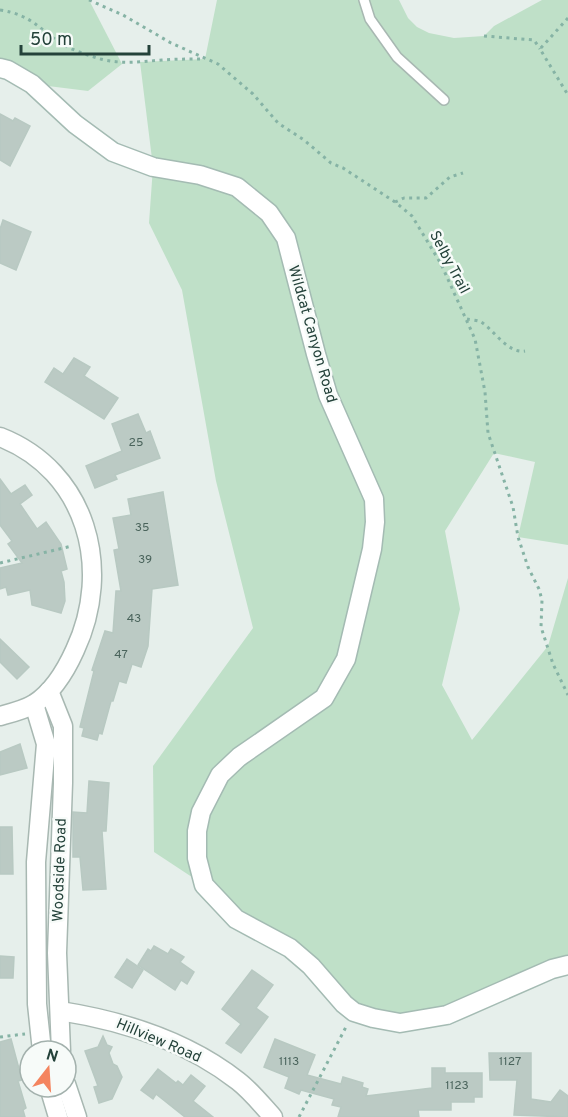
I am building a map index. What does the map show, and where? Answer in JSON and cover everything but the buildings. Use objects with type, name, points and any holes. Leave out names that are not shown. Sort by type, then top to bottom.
[{"type":"street","name":"Wildcat Canyon Road","points":[[0,68],[32,84],[75,124],[113,152],[153,167],[200,176],[237,187],[269,213],[286,238],[328,395],[374,499],[375,522],[372,549],[346,658],[324,698],[239,757],[220,775],[201,812],[197,831],[197,858],[204,885],[236,919],[290,948],[311,966],[344,1004],[354,1012]]},
{"type":"street","points":[[0,437],[19,445],[57,474],[74,498],[88,542],[93,576],[91,601],[83,634],[68,666],[49,691],[34,704],[0,716]]},
{"type":"street","name":"Woodside Road","points":[[49,691],[63,726],[57,953],[61,1039]]},
{"type":"street","name":"Woodside Road","points":[[34,704],[46,744],[36,862],[37,1004],[41,1039]]},
{"type":"street","points":[[354,1012],[400,1023],[447,1014],[552,969],[568,965]]},
{"type":"street","name":"Hillview Road","points":[[60,1011],[104,1018],[135,1027],[196,1054],[239,1081],[273,1117]]},
{"type":"street","points":[[53,1099],[58,1117]]},
{"type":"street","points":[[71,1099],[77,1117]]},
{"type":"lane","points":[[364,0],[370,19],[397,57],[444,100]]},
{"type":"path","name":"Selby Trail","points":[[89,0],[218,64],[253,94],[278,123],[299,136],[331,163],[343,168],[395,202],[412,216],[441,264],[475,339],[485,392],[488,433],[513,507],[518,537],[542,600],[542,627],[553,664],[568,695]]},
{"type":"path","points":[[0,10],[33,21],[63,44],[107,61],[122,64],[164,59],[205,59]]},
{"type":"path","points":[[540,49],[568,18]]},
{"type":"path","points":[[483,36],[534,40],[568,95]]},
{"type":"path","points":[[395,202],[404,198],[426,198],[450,177],[463,173]]},
{"type":"path","points":[[466,319],[479,321],[512,349],[519,352],[525,351]]},
{"type":"path","points":[[0,563],[88,542]]},
{"type":"path","points":[[299,1117],[354,1012]]},
{"type":"path","points":[[0,1037],[14,1035]]},
{"type":"green space","points":[[0,0],[89,0],[122,64],[88,91],[32,84],[0,68]]},
{"type":"green space","points":[[217,0],[399,0],[408,18],[417,27],[429,33],[454,38],[484,36],[494,26],[542,0],[568,0],[568,545],[518,537],[535,462],[494,453],[445,531],[460,609],[442,685],[472,740],[548,646],[568,578],[568,965],[447,1015],[373,1018],[204,885],[154,852],[153,766],[253,628],[216,481],[182,290],[149,223],[153,167],[140,62],[205,59]]}]
